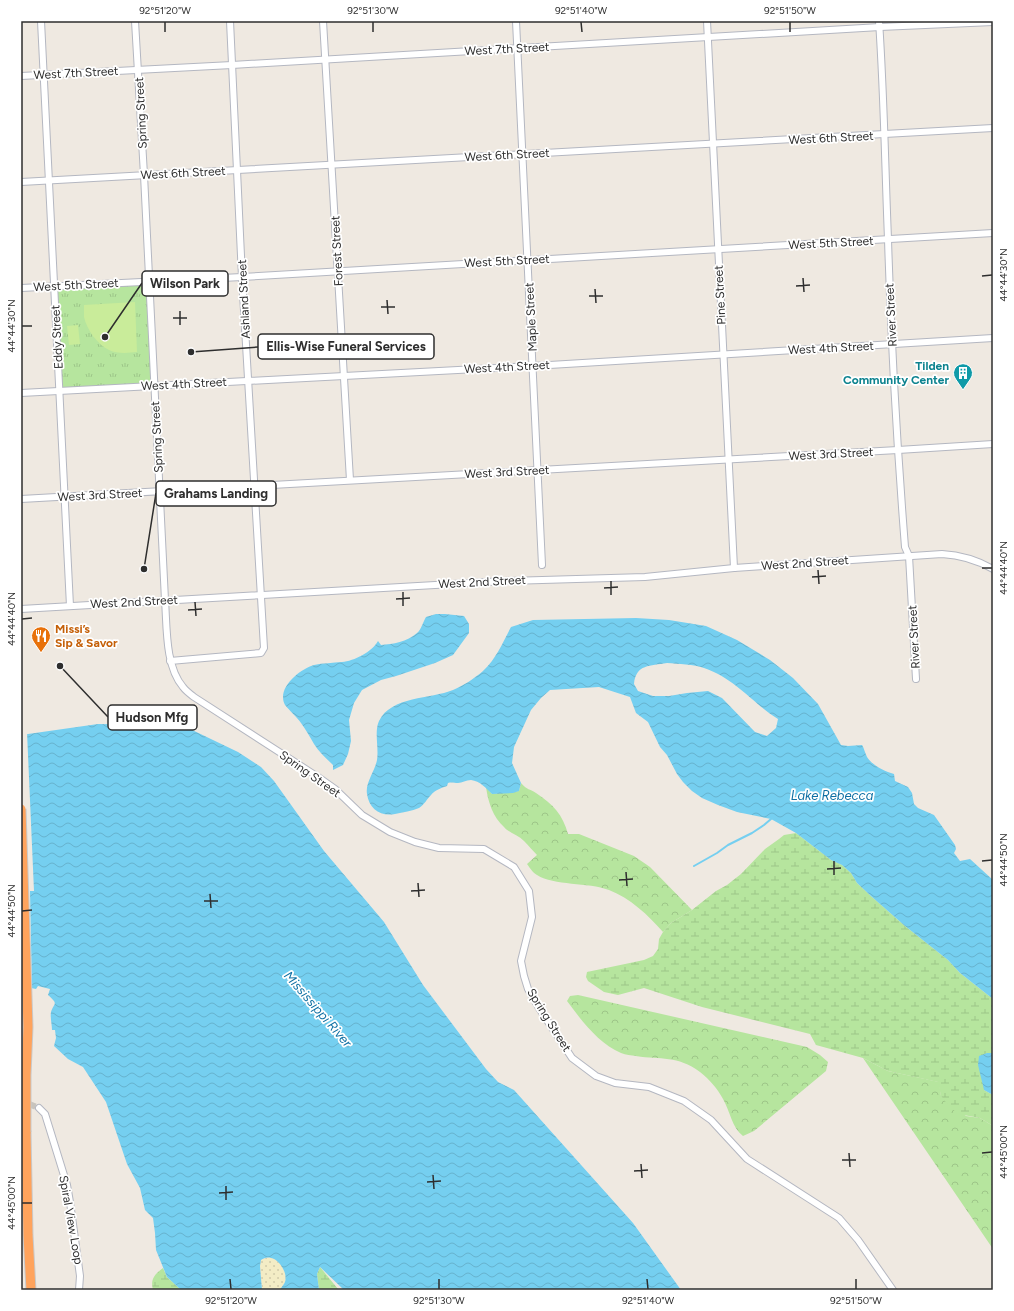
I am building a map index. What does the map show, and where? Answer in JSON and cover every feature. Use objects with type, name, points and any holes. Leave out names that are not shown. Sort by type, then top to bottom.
[{"type":"highway","points":[[21,809],[28,1027],[26,1075],[28,1235],[32,1290]]},
{"type":"street","name":"Eddy Street","points":[[41,21],[70,606]]},
{"type":"street","name":"Spring Street","points":[[135,21],[165,600],[170,661],[176,676],[183,687],[194,697],[324,781],[335,789],[362,815],[390,832],[415,842],[439,848],[484,849],[514,867],[529,891],[532,917],[522,960],[526,982],[539,1008],[572,1058],[596,1076],[615,1083],[649,1087],[684,1101],[711,1120],[747,1159],[839,1218],[858,1240],[893,1290]]},
{"type":"street","name":"Ashland Street","points":[[170,661],[261,653],[264,648],[262,594],[242,277],[230,21]]},
{"type":"street","name":"Forest Street","points":[[323,21],[350,480]]},
{"type":"street","name":"Maple Street","points":[[516,21],[542,565]]},
{"type":"street","name":"Pine Street","points":[[707,21],[734,568]]},
{"type":"street","name":"West 7th Street","points":[[21,76],[517,49],[879,24],[993,22]]},
{"type":"street","name":"River Street","points":[[879,24],[898,450],[905,547],[909,556],[916,679]]},
{"type":"street","name":"West 6th Street","points":[[21,182],[993,128]]},
{"type":"street","name":"West 5th Street","points":[[21,288],[242,277],[993,233]]},
{"type":"street","name":"West 4th Street","points":[[21,393],[533,366],[993,338]]},
{"type":"street","name":"West 3rd Street","points":[[21,499],[993,444]]},
{"type":"street","name":"West 2nd Street","points":[[21,609],[504,580],[645,577],[734,568],[942,554],[960,555],[993,568]]},
{"type":"street","name":"Spiral View Loop","points":[[39,1108],[45,1114],[70,1202],[79,1265],[79,1290]]},
{"type":"green space","points":[[149,281],[155,385],[60,391],[54,286]]},
{"type":"green space","points":[[135,302],[137,352],[119,353],[109,350],[100,344],[87,327],[84,317],[84,305]]},
{"type":"green space","points":[[78,325],[80,344],[69,345],[67,326]]},
{"type":"green space","points":[[521,783],[542,797],[556,810],[566,827],[568,834],[579,834],[634,856],[650,867],[692,910],[671,923],[663,932],[651,919],[617,893],[591,886],[552,881],[536,874],[527,864],[537,855],[524,841],[506,829],[497,819],[490,804],[486,787],[492,794],[519,791]]},
{"type":"green space","points":[[796,833],[831,860],[842,865],[851,873],[857,883],[872,897],[905,926],[948,960],[960,973],[993,999],[993,1053],[987,1053],[984,1090],[993,1095],[993,1126],[980,1118],[958,1114],[941,1096],[938,1082],[888,1071],[863,1058],[816,1045],[810,1034],[702,1007],[644,988],[618,995],[604,992],[588,981],[586,977],[587,972],[644,960],[653,956],[658,949],[659,939],[671,923],[692,910],[716,891],[727,885],[741,874],[765,849],[784,835]]},
{"type":"green space","points":[[578,995],[807,1047],[828,1062],[826,1071],[754,1131],[743,1136],[736,1129],[721,1095],[704,1075],[684,1063],[669,1059],[627,1055],[605,1044],[591,1031],[567,1001],[570,996]]},
{"type":"green space","points":[[863,1058],[888,1071],[939,1082],[941,1096],[966,1116],[980,1118],[993,1126],[993,1249]]},
{"type":"green space","points":[[320,1267],[340,1290],[319,1290],[317,1274]]},
{"type":"green space","points":[[163,1268],[167,1277],[181,1290],[153,1290],[152,1283],[154,1277]]},
{"type":"sand","points":[[266,1258],[275,1259],[278,1261],[284,1271],[286,1279],[280,1290],[262,1290],[260,1266],[261,1260]]},
{"type":"water","points":[[436,614],[464,616],[469,624],[469,633],[453,655],[435,663],[381,680],[362,690],[354,703],[349,720],[351,741],[348,754],[343,765],[333,770],[333,765],[318,750],[300,721],[285,705],[283,699],[287,686],[296,675],[308,667],[317,664],[352,660],[372,649],[378,641],[381,645],[409,639],[418,632],[426,617]]},
{"type":"water","name":"Lake Rebecca","points":[[636,618],[669,620],[706,626],[737,640],[770,660],[793,678],[818,704],[841,745],[862,745],[867,757],[872,763],[883,770],[894,774],[895,781],[908,787],[912,793],[914,804],[918,808],[934,815],[955,845],[956,849],[954,853],[960,861],[970,859],[993,880],[993,999],[960,973],[948,960],[905,926],[872,897],[857,883],[851,873],[842,865],[831,860],[796,833],[771,819],[737,812],[702,798],[692,791],[677,774],[667,755],[660,747],[648,722],[636,713],[630,697],[599,687],[550,690],[531,710],[514,747],[512,763],[521,783],[519,791],[513,793],[492,794],[483,785],[469,780],[458,783],[448,783],[447,786],[434,792],[419,808],[410,811],[390,815],[376,811],[368,799],[367,786],[377,760],[378,725],[385,713],[402,703],[444,693],[469,682],[483,671],[492,661],[511,627],[533,620]],"holes":[[[667,663],[700,667],[725,678],[778,719],[776,728],[767,736],[755,732],[722,698],[708,691],[669,696],[653,696],[638,691],[634,684],[635,677],[641,669]]]},
{"type":"water","name":"Mississippi River","points":[[98,724],[166,725],[188,728],[238,752],[261,767],[274,781],[324,851],[384,922],[423,985],[486,1069],[498,1082],[514,1090],[633,1223],[681,1290],[344,1290],[320,1267],[317,1274],[319,1290],[280,1290],[286,1278],[284,1271],[277,1261],[268,1258],[261,1260],[262,1290],[181,1290],[167,1277],[156,1250],[153,1218],[145,1210],[140,1188],[127,1164],[106,1102],[83,1067],[68,1059],[54,1046],[56,1038],[55,1030],[52,1030],[51,1014],[55,1002],[48,995],[50,989],[38,986],[36,989],[21,986],[21,735]]},
{"type":"water","points":[[987,1053],[993,1053],[993,1095],[984,1090],[978,1065],[979,1056]]},
{"type":"pier","points":[[27,732],[34,891],[30,891],[32,990],[21,988],[21,733]]},
{"type":"pier","points":[[21,997],[28,1000],[32,1004],[33,1022],[28,1024],[21,1024]]},
{"type":"waterway","points":[[694,866],[728,845],[752,833],[771,819]]},
{"type":"tunnel","points":[[21,1104],[29,1104],[39,1108]]},
{"type":"place","name":"Wilson Park","points":[[105,337]]},
{"type":"place","name":"Ellis-Wise Funeral Services","points":[[191,352]]},
{"type":"place","name":"Tilden Community Center","points":[[963,390]]},
{"type":"place","name":"Grahams Landing","points":[[144,569]]},
{"type":"place","name":"Missi’s Sip & Savor","points":[[41,653]]},
{"type":"place","name":"Hudson Mfg","points":[[60,666]]}]
